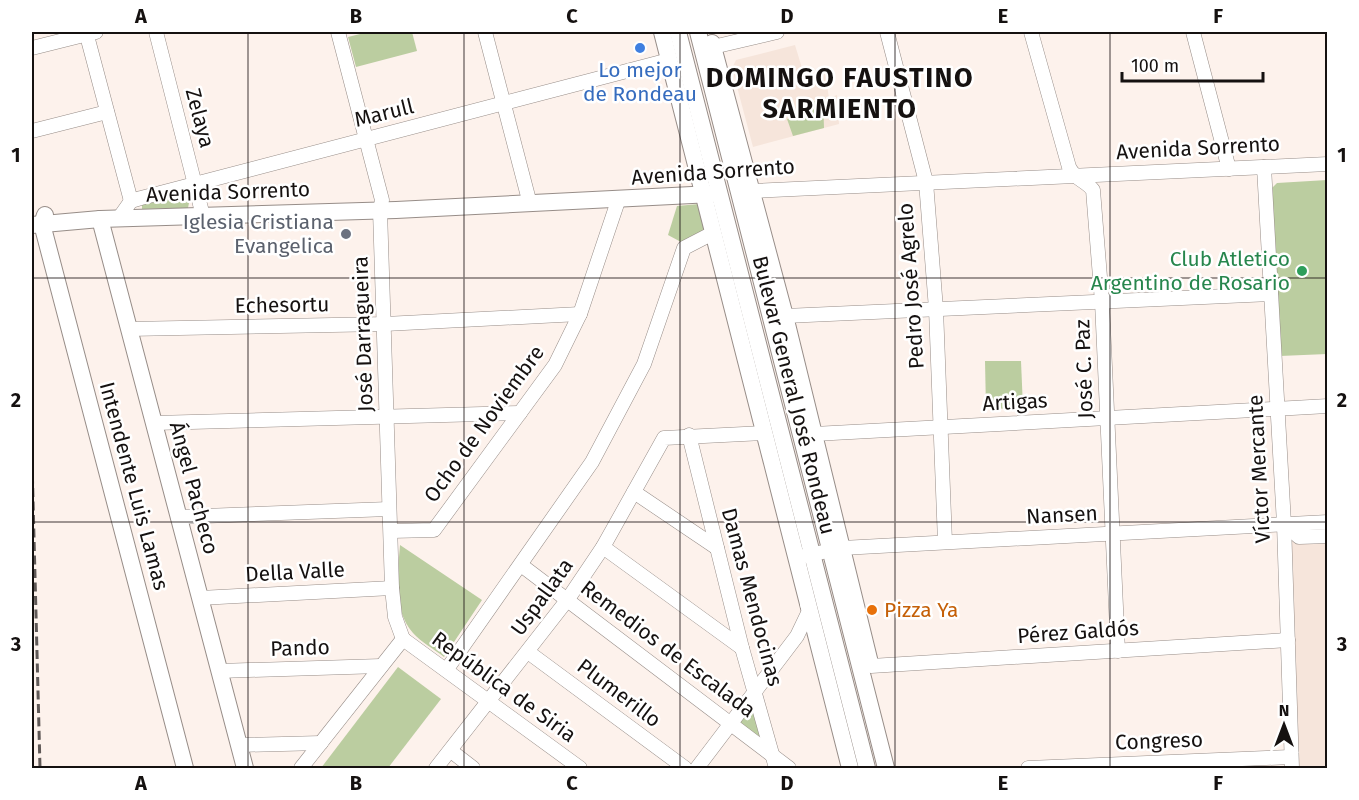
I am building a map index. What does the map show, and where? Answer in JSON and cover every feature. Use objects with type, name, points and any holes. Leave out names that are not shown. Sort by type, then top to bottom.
[{"type":"main road","name":"Bulevar General José Rondeau","points":[[662,32],[764,433],[867,768]]},
{"type":"main road","name":"Bulevar General José Rondeau","points":[[678,32],[720,194],[803,556],[806,599],[851,768]]},
{"type":"main road","points":[[677,93],[678,32]]},
{"type":"main road","name":"Bulevar General José Rondeau","points":[[707,37],[711,89],[784,316],[814,434],[835,549],[886,768]]},
{"type":"main road","name":"Bulevar General José Rondeau","points":[[707,37],[793,402],[835,549],[866,644],[896,768]]},
{"type":"main road","name":"Avenida Sorrento","points":[[38,219],[203,216],[618,201],[745,192]]},
{"type":"main road","name":"Intendente Luis Lamas","points":[[38,219],[185,768]]},
{"type":"main road","name":"Ángel Pacheco","points":[[100,219],[245,768]]},
{"type":"main road","points":[[793,402],[794,354]]},
{"type":"main road","points":[[866,644],[867,694]]},
{"type":"main road","points":[[851,768],[856,731]]},
{"type":"street","points":[[32,48],[89,32],[107,112],[131,201],[119,218]]},
{"type":"street","name":"Zelaya","points":[[156,32],[203,216]]},
{"type":"street","name":"José Darragueira","points":[[338,32],[382,200],[380,210],[392,588],[395,617],[403,639]]},
{"type":"street","points":[[485,32],[530,204]]},
{"type":"street","points":[[707,37],[777,32]]},
{"type":"street","name":"Pedro José Agrelo","points":[[886,32],[926,182],[936,309],[945,542]]},
{"type":"street","name":"José C. Paz","points":[[1031,32],[1069,166],[1075,177],[1087,182],[1093,190],[1102,302],[1118,651]]},
{"type":"street","points":[[1193,32],[1228,169]]},
{"type":"street","name":"Marull","points":[[131,201],[195,182],[669,60]]},
{"type":"street","points":[[32,131],[107,112]]},
{"type":"street","name":"Avenida Sorrento","points":[[745,192],[1328,164]]},
{"type":"street","name":"Víctor Mercante","points":[[1264,167],[1284,524],[1292,763]]},
{"type":"street","name":"Ocho de Noviembre","points":[[391,531],[434,530],[555,365],[580,314],[618,201]]},
{"type":"street","points":[[447,669],[592,462],[635,383],[654,338],[680,254],[684,248],[713,233]]},
{"type":"street","points":[[784,316],[1271,294]]},
{"type":"street","name":"Echesortu","points":[[129,329],[385,324],[580,314]]},
{"type":"street","name":"Artigas","points":[[814,434],[1328,406]]},
{"type":"street","points":[[154,423],[520,413]]},
{"type":"street","points":[[689,435],[764,433]]},
{"type":"street","name":"Uspallata","points":[[436,768],[568,599],[603,547],[664,438],[689,435]]},
{"type":"street","name":"Damas Mendocinas","points":[[689,435],[742,648],[775,762]]},
{"type":"street","points":[[634,492],[717,548]]},
{"type":"street","points":[[178,517],[389,509]]},
{"type":"street","name":"Nansen","points":[[803,556],[835,549],[1328,522]]},
{"type":"street","points":[[1284,524],[1299,537],[1328,536]]},
{"type":"street","points":[[603,547],[742,648]]},
{"type":"street","name":"Remedios de Escalada","points":[[521,565],[731,723],[775,762],[789,768]]},
{"type":"street","name":"Della Valle","points":[[200,598],[392,588]]},
{"type":"street","points":[[697,768],[797,636],[809,611],[806,599]]},
{"type":"street","points":[[301,768],[403,639]]},
{"type":"street","name":"República de Siria","points":[[403,639],[580,768]]},
{"type":"street","name":"Pérez Galdós","points":[[871,666],[1288,640]]},
{"type":"street","name":"Plumerillo","points":[[528,652],[685,768]]},
{"type":"street","name":"Pando","points":[[219,671],[381,666]]},
{"type":"street","points":[[239,745],[321,743]]},
{"type":"street","points":[[451,751],[473,768]]},
{"type":"street","name":"Congreso","points":[[1028,768],[1292,763]]},
{"type":"shaded area","points":[[795,45],[805,78],[825,73],[829,98],[837,95],[839,124],[753,147],[732,68],[736,60]]},
{"type":"shaded area","points":[[1284,524],[1299,537],[1327,536],[1327,768],[1292,768]]},
{"type":"green space","points":[[368,32],[412,32],[417,51],[356,67],[348,37]]},
{"type":"green space","points":[[823,99],[824,128],[793,136],[787,119],[804,114],[802,104]]},
{"type":"green space","name":"Club Atletico Argentino de Rosario","points":[[1327,180],[1327,354],[1280,356],[1272,188],[1277,183]]},
{"type":"green space","points":[[183,193],[190,198],[188,208],[142,209],[142,205]]},
{"type":"green space","points":[[699,204],[705,232],[681,242],[668,235],[677,206]]},
{"type":"green space","points":[[985,361],[1021,361],[1023,408],[986,409]]},
{"type":"green space","points":[[400,545],[482,600],[444,657],[413,633],[402,613],[398,590]]},
{"type":"green space","points":[[398,667],[441,699],[388,768],[321,768]]},
{"type":"green space","points":[[754,699],[765,738],[761,741],[737,722]]},
{"type":"railway","points":[[32,461],[40,768]]},
{"type":"place","name":"Lo mejor de Rondeau","points":[[640,48]]},
{"type":"place","name":"Iglesia Cristiana Evangelica","points":[[346,234]]},
{"type":"place","name":"Club Atletico Argentino de Rosario","points":[[1302,271]]},
{"type":"place","name":"Pizza Ya","points":[[872,610]]},
{"type":"district","name":"DOMINGO FAUSTINO SARMIENTO","points":[[840,94]]}]
